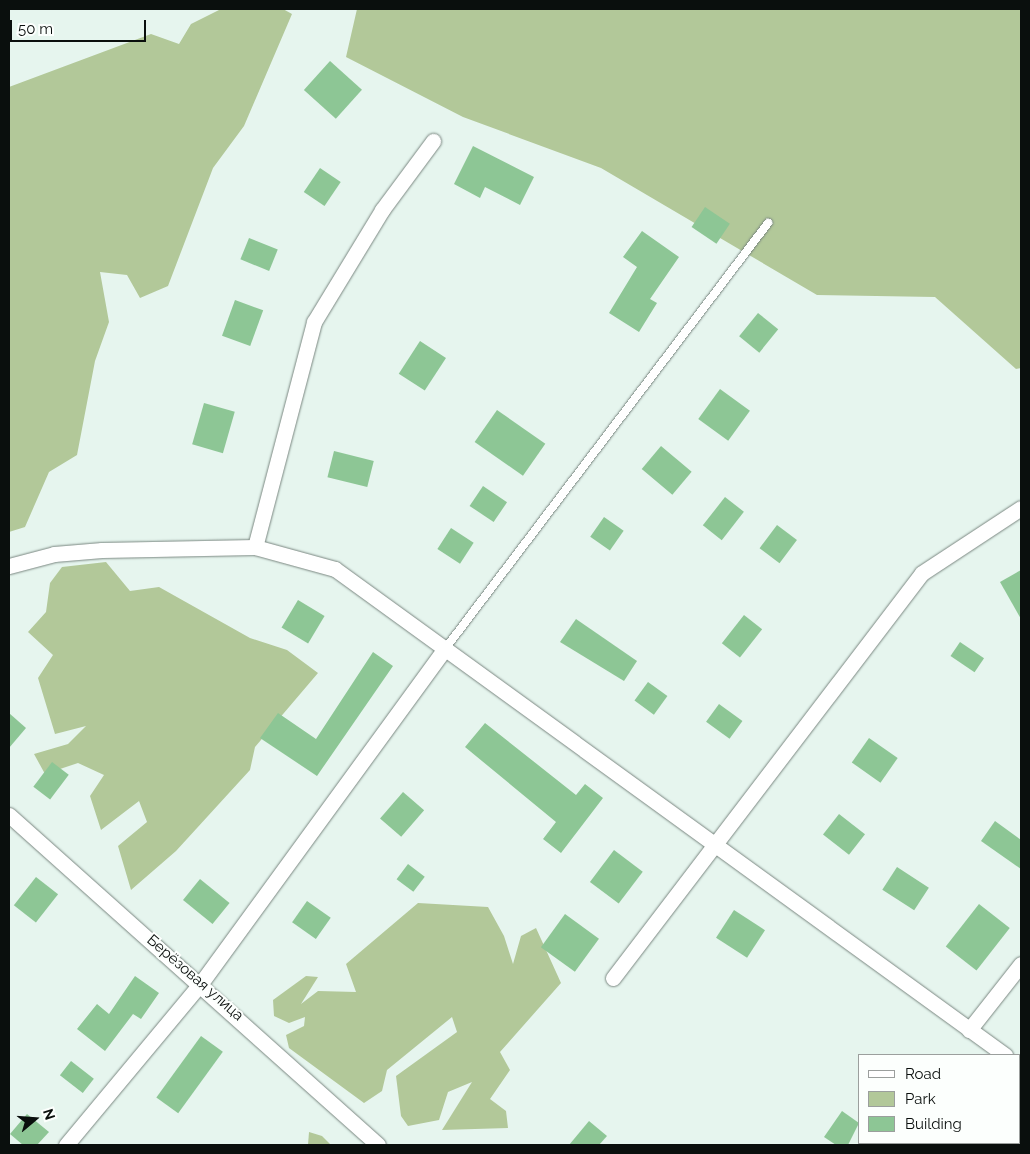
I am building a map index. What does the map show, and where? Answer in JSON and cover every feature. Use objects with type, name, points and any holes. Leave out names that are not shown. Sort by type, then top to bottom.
[{"type":"street","points":[[255,547],[314,322],[382,210],[433,141]]},
{"type":"street","points":[[613,978],[922,573],[1021,508]]},
{"type":"street","points":[[9,566],[54,554],[102,550],[255,547],[335,569],[969,1030],[985,1050],[1001,1054]]},
{"type":"street","points":[[66,1145],[201,983],[445,649]]},
{"type":"street","name":"Берёзовая улица","points":[[9,815],[201,983],[378,1145]]},
{"type":"street","points":[[969,1030],[1021,964]]},
{"type":"lane","points":[[445,649],[768,223]]},
{"type":"green space","points":[[221,9],[283,9],[292,14],[244,126],[213,168],[168,286],[140,298],[127,275],[100,272],[109,322],[95,361],[77,455],[49,472],[25,527],[9,532],[9,87],[151,34],[179,44],[191,24]]},
{"type":"green space","points":[[357,9],[1021,9],[1021,368],[1016,369],[935,297],[817,295],[601,168],[463,117],[346,57]]},
{"type":"green space","points":[[106,562],[130,591],[159,587],[250,638],[287,650],[318,673],[255,747],[250,770],[176,851],[131,890],[118,846],[147,822],[139,801],[101,830],[90,796],[104,775],[78,763],[45,774],[34,754],[68,744],[86,726],[55,734],[38,678],[53,655],[28,632],[46,612],[50,583],[62,567]]},
{"type":"green space","points":[[418,903],[488,907],[504,936],[513,964],[521,936],[536,928],[561,983],[500,1052],[510,1070],[490,1099],[506,1111],[508,1128],[442,1130],[472,1082],[448,1092],[439,1120],[408,1126],[401,1116],[396,1076],[457,1032],[452,1017],[387,1070],[382,1091],[364,1103],[289,1048],[286,1035],[304,1026],[305,1017],[289,1023],[274,1016],[273,1000],[306,976],[318,977],[301,1004],[318,991],[356,992],[346,964]]},
{"type":"green space","points":[[309,1132],[322,1136],[331,1145],[308,1145]]},
{"type":"building","points":[[330,61],[362,90],[336,119],[304,90]]},
{"type":"building","points":[[473,146],[534,177],[520,205],[485,187],[480,198],[454,184]]},
{"type":"building","points":[[320,168],[341,182],[325,206],[304,192]]},
{"type":"building","points":[[705,207],[730,224],[716,244],[692,227]]},
{"type":"building","points":[[642,231],[679,257],[650,299],[657,303],[639,332],[609,313],[637,267],[623,257]]},
{"type":"building","points":[[249,238],[278,250],[269,271],[240,259]]},
{"type":"building","points":[[235,300],[263,310],[250,346],[222,336]]},
{"type":"building","points":[[758,313],[778,329],[759,353],[739,336]]},
{"type":"building","points":[[420,341],[446,358],[425,391],[399,374]]},
{"type":"building","points":[[720,389],[750,411],[728,441],[698,419]]},
{"type":"building","points":[[204,403],[235,412],[223,453],[192,444]]},
{"type":"building","points":[[497,410],[545,444],[523,476],[475,442]]},
{"type":"building","points":[[661,446],[692,472],[672,495],[642,469]]},
{"type":"building","points":[[334,451],[374,461],[367,487],[327,477]]},
{"type":"building","points":[[483,486],[507,502],[494,522],[470,506]]},
{"type":"building","points":[[725,497],[744,512],[722,540],[703,525]]},
{"type":"building","points":[[604,517],[624,531],[610,550],[590,537]]},
{"type":"building","points":[[777,525],[797,540],[780,563],[760,548]]},
{"type":"building","points":[[451,528],[474,543],[460,564],[437,549]]},
{"type":"building","points":[[1021,570],[1021,619],[1000,582]]},
{"type":"building","points":[[298,600],[325,616],[308,643],[282,627]]},
{"type":"building","points":[[744,615],[762,629],[740,658],[722,643]]},
{"type":"building","points":[[576,619],[637,661],[624,681],[560,642]]},
{"type":"building","points":[[960,642],[984,658],[975,672],[950,656]]},
{"type":"building","points":[[373,652],[393,666],[317,776],[260,738],[278,713],[316,739]]},
{"type":"building","points":[[648,682],[667,696],[654,715],[634,701]]},
{"type":"building","points":[[719,704],[742,721],[730,739],[706,722]]},
{"type":"building","points":[[9,713],[26,728],[9,748]]},
{"type":"building","points":[[485,723],[576,795],[585,784],[603,798],[561,853],[543,839],[556,822],[465,747]]},
{"type":"building","points":[[869,738],[898,758],[880,783],[852,763]]},
{"type":"building","points":[[52,762],[69,775],[50,799],[33,787]]},
{"type":"building","points":[[403,792],[424,810],[401,837],[380,818]]},
{"type":"building","points":[[839,814],[865,834],[849,855],[823,834]]},
{"type":"building","points":[[995,821],[1021,840],[1021,869],[981,841]]},
{"type":"building","points":[[614,850],[643,872],[619,904],[590,882]]},
{"type":"building","points":[[408,864],[425,877],[413,892],[397,879]]},
{"type":"building","points":[[897,867],[929,888],[914,910],[882,890]]},
{"type":"building","points":[[36,877],[58,894],[36,923],[14,905]]},
{"type":"building","points":[[200,879],[230,903],[213,924],[183,900]]},
{"type":"building","points":[[307,901],[331,918],[316,939],[292,922]]},
{"type":"building","points":[[979,904],[1010,928],[976,971],[946,947]]},
{"type":"building","points":[[734,910],[765,930],[747,958],[716,938]]},
{"type":"building","points":[[565,914],[599,939],[575,972],[541,947]]},
{"type":"building","points":[[135,976],[159,993],[141,1019],[133,1014],[105,1051],[77,1029],[97,1004],[109,1014]]},
{"type":"building","points":[[201,1036],[223,1052],[178,1113],[156,1097]]},
{"type":"building","points":[[71,1061],[94,1079],[83,1093],[60,1075]]},
{"type":"building","points":[[842,1111],[858,1122],[848,1145],[836,1145],[824,1137]]},
{"type":"building","points":[[27,1114],[49,1132],[37,1145],[23,1145],[10,1134]]},
{"type":"building","points":[[589,1121],[607,1136],[599,1145],[569,1145]]}]
